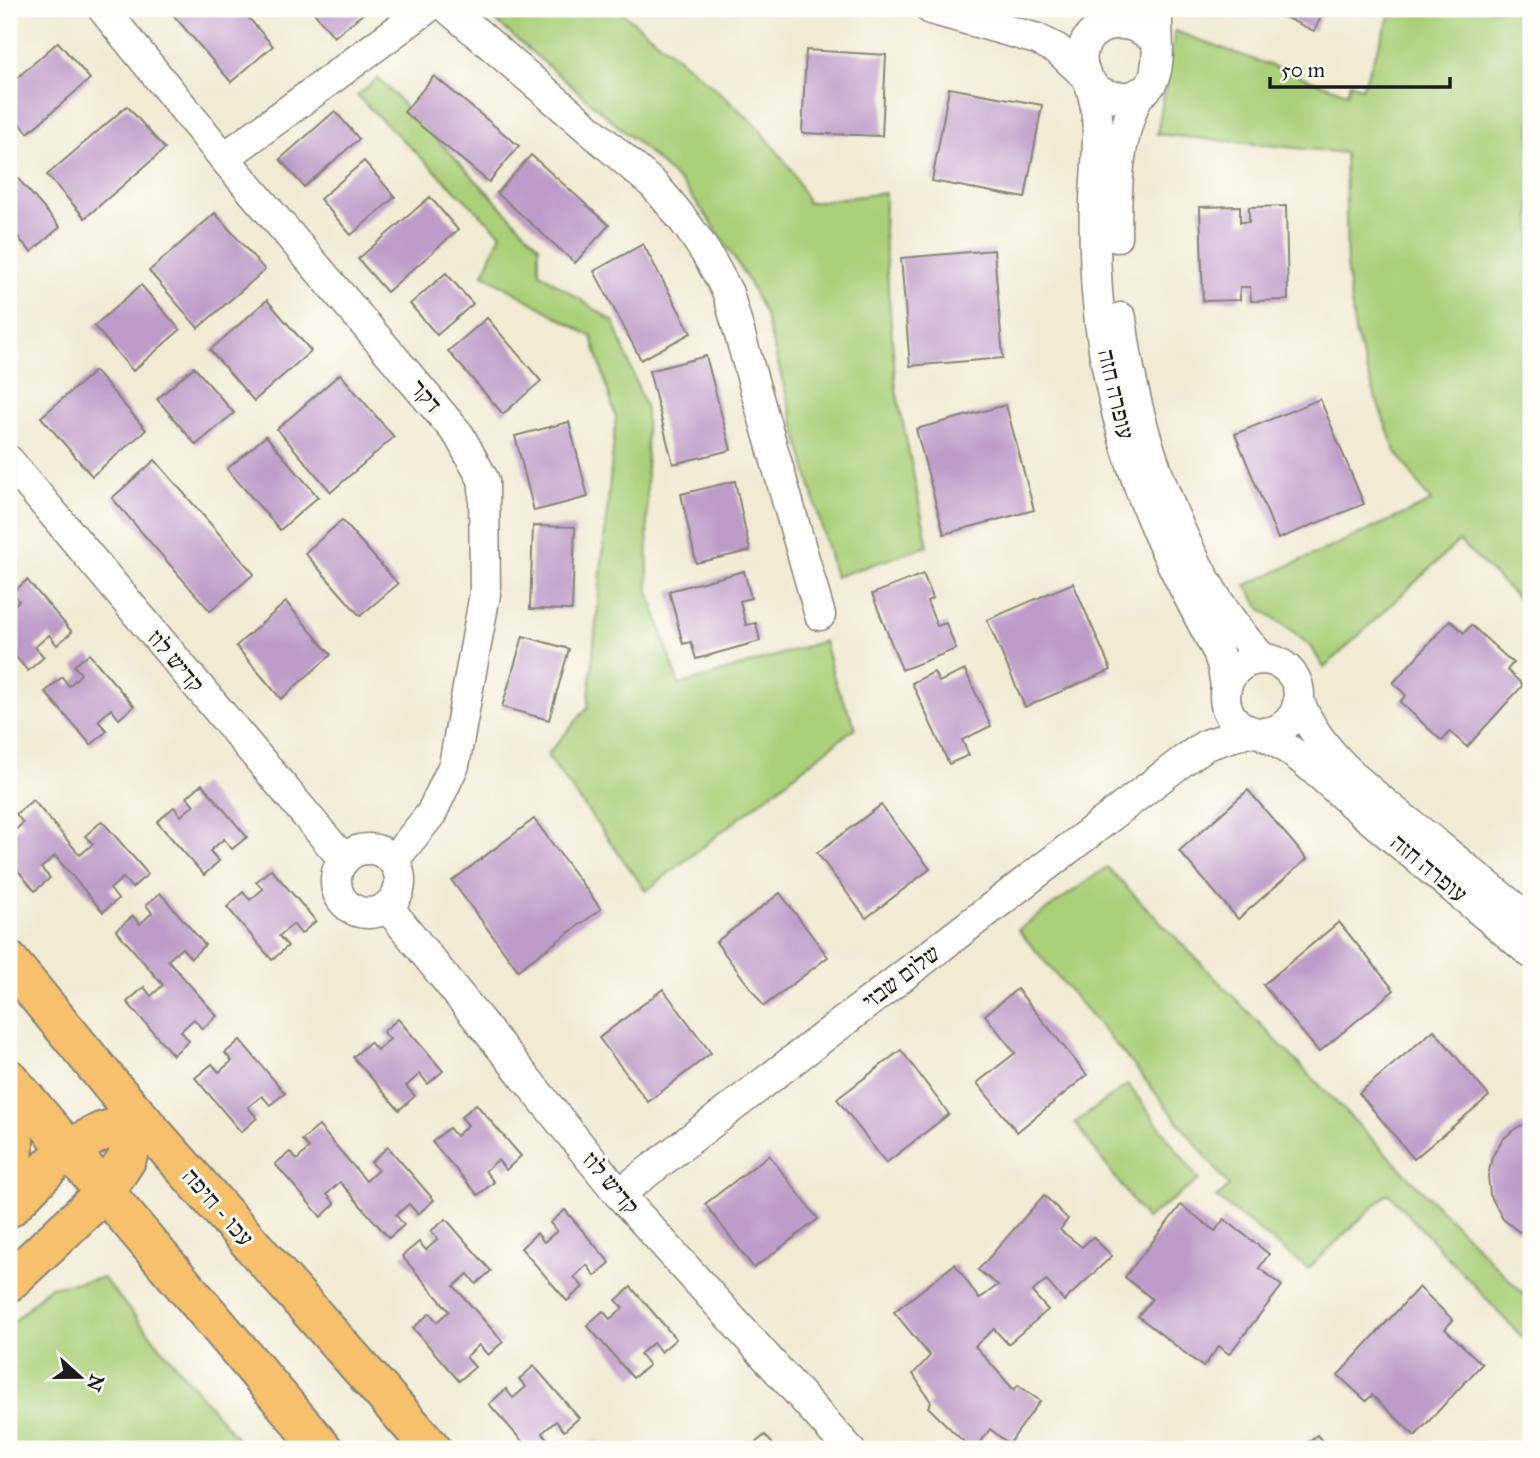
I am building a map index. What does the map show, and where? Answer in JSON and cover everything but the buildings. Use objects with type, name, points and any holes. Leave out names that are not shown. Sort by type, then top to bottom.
[{"type":"highway","name":"עכו - חיפה","points":[[9,961],[142,1120],[432,1449]]},
{"type":"highway","points":[[9,1079],[323,1449]]},
{"type":"highway","points":[[9,1102],[14,1141],[9,1179]]},
{"type":"highway","points":[[9,1208],[67,1149],[101,1132],[142,1120]]},
{"type":"highway","points":[[9,1282],[105,1192],[126,1160],[142,1120]]},
{"type":"highway","points":[[46,1247],[68,1235],[93,1230],[129,1242],[172,1270]]},
{"type":"street","name":"דקר","points":[[103,9],[224,158],[459,435],[484,481],[485,594],[454,765],[431,814],[393,861]]},
{"type":"street","points":[[224,158],[426,9]]},
{"type":"street","points":[[449,9],[654,185],[682,216],[707,251],[728,293],[820,615]]},
{"type":"street","points":[[931,9],[1037,39],[1057,49],[1097,90],[1108,96],[1121,98],[1139,93],[1153,80],[1158,70],[1157,9]]},
{"type":"street","points":[[1007,29],[1057,32],[1108,19],[1126,19],[1139,23],[1157,43]]},
{"type":"street","points":[[1087,78],[1081,58],[1083,46],[1108,19]]},
{"type":"street","name":"עופרה חזה","points":[[1087,78],[1095,99],[1099,130],[1095,202],[1097,294],[1111,381],[1132,461],[1152,519],[1218,652],[1223,667],[1225,694]]},
{"type":"street","name":"עופרה חזה","points":[[1139,93],[1131,109],[1120,147],[1115,204],[1117,286],[1124,343],[1144,428],[1184,540],[1227,617],[1262,659]]},
{"type":"street","name":"קדיש לוז","points":[[9,461],[344,860]]},
{"type":"street","points":[[1262,659],[1273,660],[1292,673],[1298,684],[1299,701],[1293,717],[1285,726],[1273,732],[1254,732],[1237,723],[1229,713],[1225,694],[1231,676],[1240,666],[1262,659]]},
{"type":"street","name":"שלום שבזי","points":[[1184,760],[1217,715],[1225,694]]},
{"type":"street","name":"עופרה חזה","points":[[1299,701],[1304,714],[1329,749],[1374,795],[1531,921]]},
{"type":"street","name":"עופרה חזה","points":[[1254,732],[1283,743],[1304,759],[1359,810],[1531,953]]},
{"type":"street","name":"שלום שבזי","points":[[619,1194],[1184,760],[1206,745],[1254,732]]},
{"type":"street","points":[[369,849],[386,855],[393,861],[398,870],[398,890],[387,906],[368,913],[349,906],[337,889],[337,879],[344,860],[351,854],[369,849]]},
{"type":"street","name":"קדיש לוז","points":[[387,906],[619,1194],[849,1449]]},
{"type":"green space","points":[[489,9],[618,9],[756,125],[791,169],[808,203],[885,193],[884,233],[896,389],[928,546],[835,577],[765,315],[746,277],[713,225],[683,185],[491,17]]},
{"type":"green space","points":[[1393,9],[1531,9],[1531,611],[1459,541],[1324,668],[1311,647],[1260,608],[1246,585],[1431,502],[1395,450],[1355,333],[1347,272],[1345,153],[1157,134],[1175,31],[1347,93],[1350,83],[1362,88]]},
{"type":"green space","points":[[378,78],[539,246],[539,272],[614,322],[646,409],[648,588],[679,685],[824,641],[836,685],[856,727],[646,891],[547,755],[588,707],[616,418],[592,337],[483,274],[501,234],[357,96]]},
{"type":"green space","points":[[1107,867],[1531,1302],[1531,1347],[1388,1193],[1308,1269],[1217,1198],[1229,1186],[1134,1066],[1018,930]]},
{"type":"green space","points":[[1128,1084],[1199,1180],[1146,1219],[1075,1123]]},
{"type":"green space","points":[[103,1278],[246,1449],[9,1449],[9,1327],[49,1287]]}]
